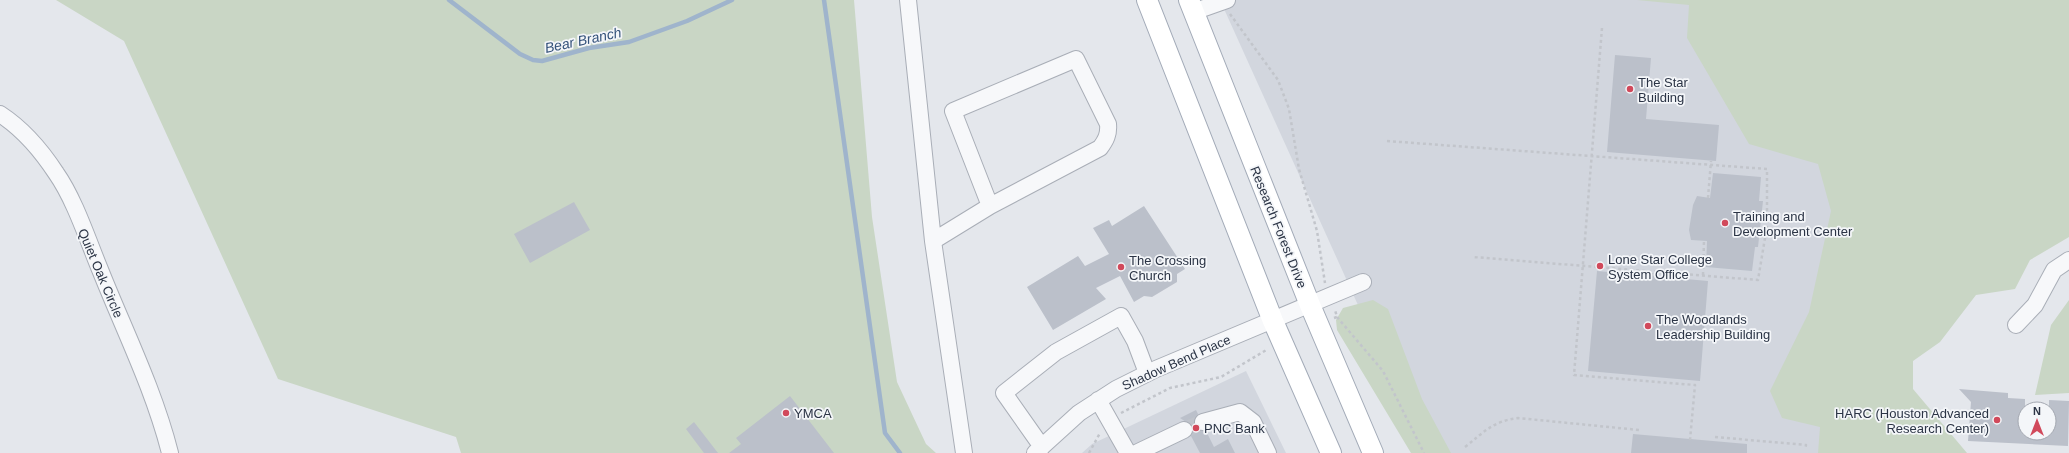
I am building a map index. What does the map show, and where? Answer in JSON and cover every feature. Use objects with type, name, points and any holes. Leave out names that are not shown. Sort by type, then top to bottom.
[{"type":"main road","points":[[1147,0],[1273,321],[1331,453]]},
{"type":"main road","name":"Research Forest Drive","points":[[1191,6],[1310,305],[1373,453]]},
{"type":"street","points":[[908,0],[933,241],[964,453]]},
{"type":"street","points":[[1191,6],[1228,0]]},
{"type":"street","points":[[933,241],[990,206],[1100,148],[1106,141],[1109,132],[1108,124],[1076,59],[953,111],[990,206]]},
{"type":"street","name":"Quiet Oak Circle","points":[[0,114],[14,123],[39,149],[57,174],[76,211],[157,408],[170,453]]},
{"type":"street","points":[[2016,325],[2035,305],[2054,270],[2069,260]]},
{"type":"street","name":"Shadow Bend Place","points":[[1038,450],[1078,413],[1098,400],[1147,373],[1363,282]]},
{"type":"street","points":[[1038,450],[1004,393],[1056,352],[1121,316],[1135,341],[1147,373]]},
{"type":"street","points":[[1098,400],[1128,453]]},
{"type":"street","points":[[1203,422],[1240,412],[1253,422],[1268,453]]},
{"type":"street","points":[[1136,453],[1184,430]]},
{"type":"path","points":[[1602,28],[1584,266],[1574,375],[1695,385],[1690,440]]},
{"type":"path","points":[[1387,141],[1767,169],[1767,226],[1758,280],[1473,257]]},
{"type":"path","points":[[1661,161],[1662,156]]},
{"type":"path","points":[[1708,198],[1711,161]]},
{"type":"path","points":[[1703,275],[1704,241]]},
{"type":"path","points":[[1652,271],[1652,276]]},
{"type":"path","points":[[1337,317],[1383,372],[1424,453]]},
{"type":"path","points":[[1465,447],[1500,421],[1518,418],[1639,430]]},
{"type":"path","points":[[1715,437],[1806,445],[1805,449]]},
{"type":"shaded area","name":"Lone Star College System Office","points":[[1220,0],[1676,0],[1693,2],[1867,165],[1848,453],[1431,453],[1386,367]]},
{"type":"shaded area","points":[[1246,371],[1286,453],[1082,453],[1092,444]]},
{"type":"green space","points":[[56,0],[854,0],[872,217],[897,382],[926,444],[936,453],[461,453],[456,437],[278,379],[124,41]]},
{"type":"green space","points":[[1637,0],[2069,0],[2069,237],[2030,260],[2015,289],[1976,295],[1940,342],[1913,361],[1913,389],[1967,453],[1818,453],[1820,427],[1782,418],[1770,391],[1809,312],[1831,211],[1818,164],[1749,144],[1687,38],[1689,5]]},
{"type":"green space","points":[[1373,300],[1388,309],[1422,399],[1451,453],[1411,453],[1337,330],[1336,320],[1343,308]]},
{"type":"green space","points":[[2069,300],[2069,393],[2035,395],[2051,325]]},
{"type":"building","name":"The Star Building","points":[[1615,55],[1651,58],[1646,119],[1719,125],[1716,161],[1607,152]]},
{"type":"building","name":"Training and Development Center","points":[[1713,173],[1761,177],[1759,201],[1763,201],[1758,247],[1755,247],[1752,271],[1706,267],[1707,241],[1691,240],[1689,230],[1693,205],[1697,196],[1710,198]]},
{"type":"building","points":[[574,202],[590,230],[530,263],[514,234]]},
{"type":"building","name":"The Crossing Church","points":[[1144,206],[1185,269],[1177,274],[1177,282],[1152,297],[1144,296],[1134,302],[1120,276],[1096,288],[1106,299],[1053,330],[1027,287],[1078,256],[1085,266],[1109,254],[1093,228],[1109,220],[1112,226]]},
{"type":"building","name":"The Woodlands Leadership Building","points":[[1597,271],[1708,281],[1700,381],[1588,371]]},
{"type":"building","name":"HARC (Houston Advanced Research Center)","points":[[1959,389],[2008,393],[2008,398],[2025,399],[2025,401],[2017,401],[2017,441],[2057,441],[2057,401],[2049,400],[2069,401],[2068,446],[1968,441],[1971,402]]},
{"type":"building","name":"YMCA","points":[[790,396],[834,453],[729,453],[741,444],[736,438]]},
{"type":"building","name":"PNC Bank","points":[[1196,410],[1198,414],[1194,420],[1196,428],[1201,431],[1206,431],[1214,447],[1228,439],[1235,453],[1200,453],[1191,436],[1193,431],[1192,426],[1180,418]]},
{"type":"building","points":[[694,422],[718,453],[704,453],[686,429]]},
{"type":"building","points":[[1633,434],[1747,444],[1747,453],[1631,453]]},
{"type":"waterway","name":"Bear Branch","points":[[449,0],[520,54],[533,60],[542,61],[589,48],[629,42],[687,21],[732,0]]},
{"type":"waterway","points":[[824,0],[885,433],[900,453]]},
{"type":"tunnel","points":[[1184,430],[1203,422]]},
{"type":"place","name":"The Star Building","points":[[1630,89]]},
{"type":"place","name":"Training and Development Center","points":[[1725,223]]},
{"type":"place","name":"Lone Star College System Office","points":[[1600,266]]},
{"type":"place","name":"The Crossing Church","points":[[1121,267]]},
{"type":"place","name":"The Woodlands Leadership Building","points":[[1648,326]]},
{"type":"place","name":"YMCA","points":[[786,413]]},
{"type":"place","name":"HARC (Houston Advanced Research Center)","points":[[1997,420]]},
{"type":"place","name":"PNC Bank","points":[[1196,428]]}]
